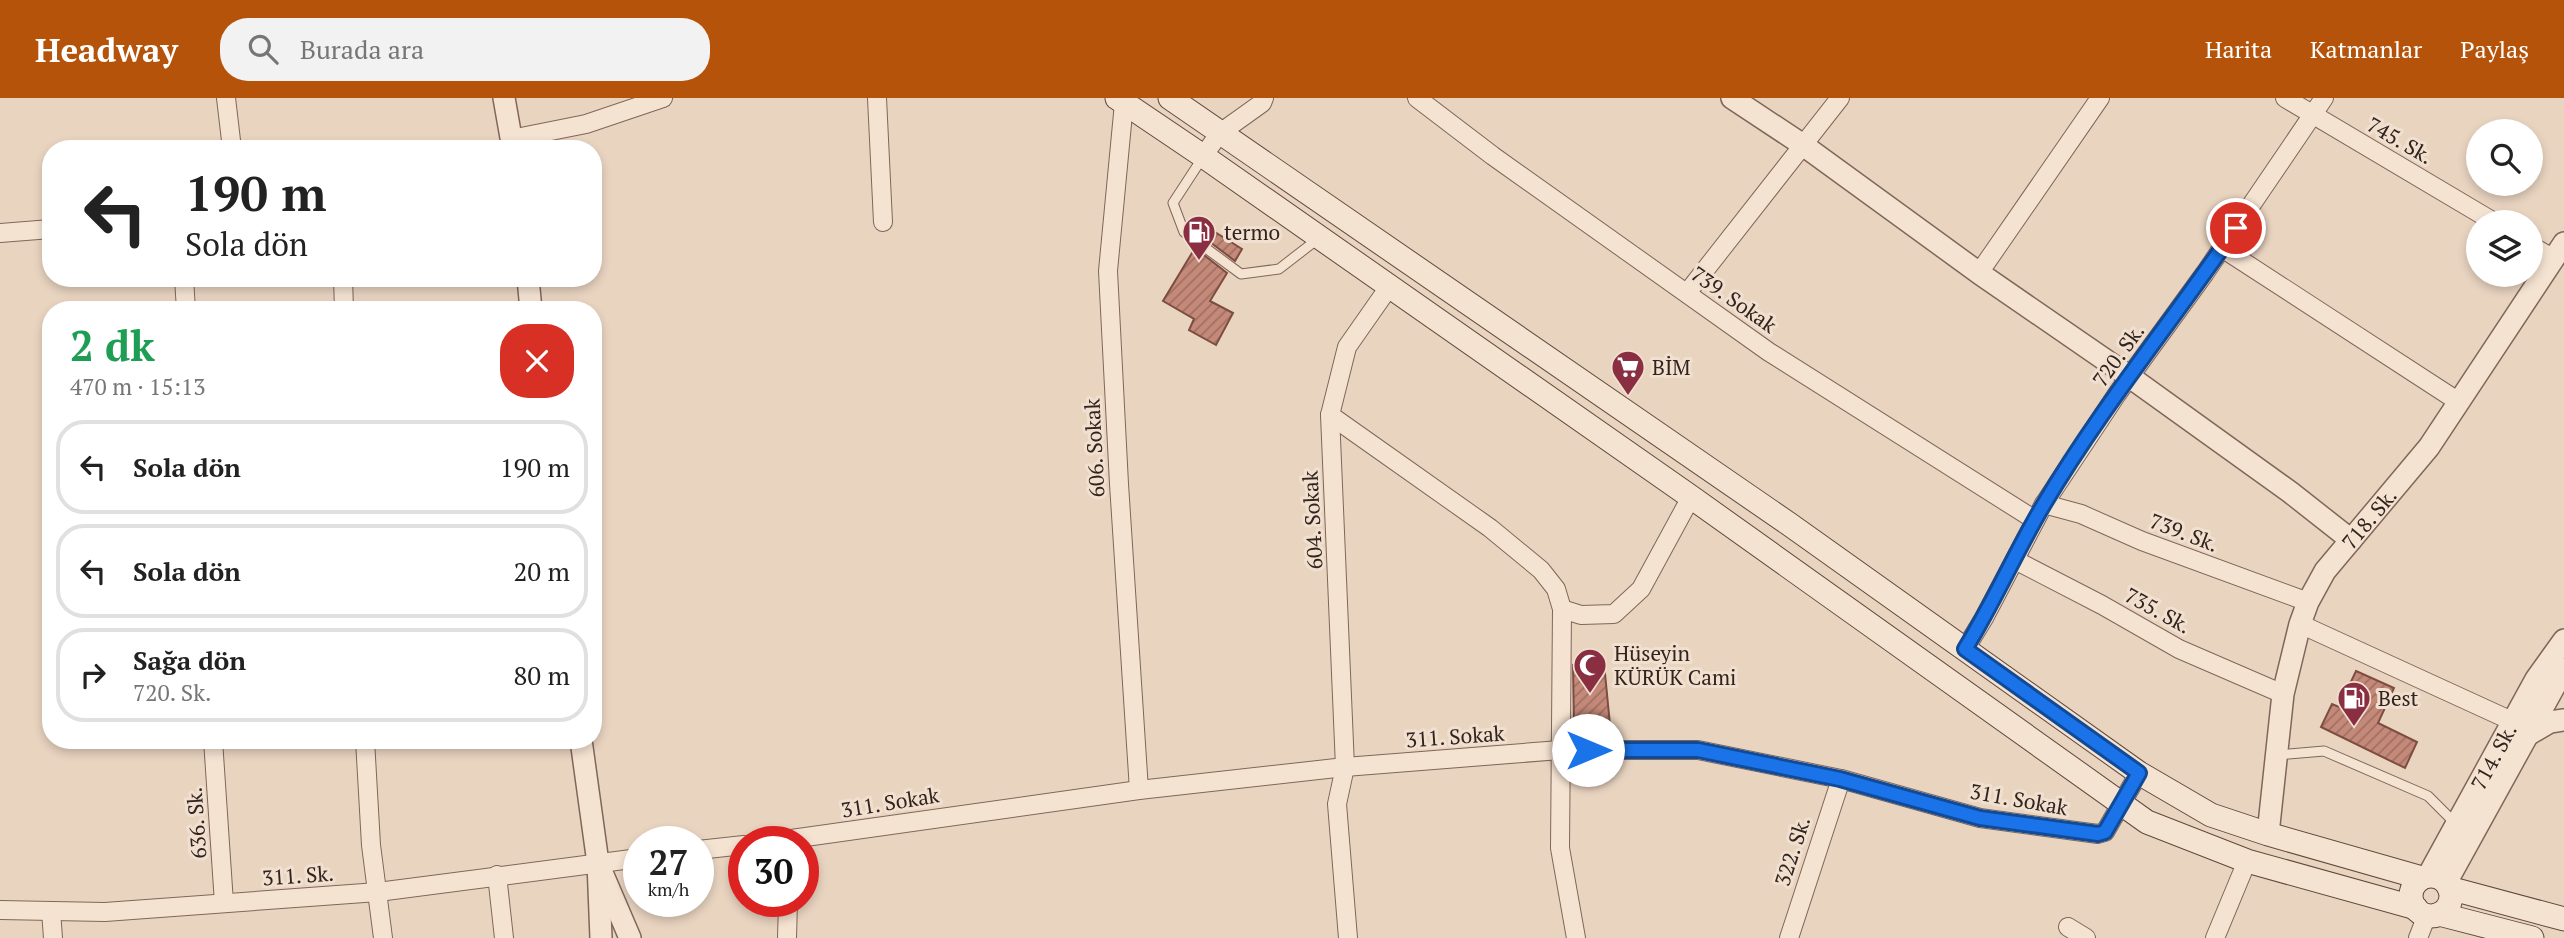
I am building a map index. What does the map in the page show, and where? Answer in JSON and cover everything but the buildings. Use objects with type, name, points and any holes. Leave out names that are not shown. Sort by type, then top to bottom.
[{"type":"main road","points":[[1170,98],[1789,524],[2139,773],[2211,815],[2268,834],[2564,919]]},
{"type":"main road","points":[[1121,101],[1691,497],[2147,822],[2247,861],[2427,912],[2532,938]]},
{"type":"main road","points":[[2436,881],[2448,906],[2427,912],[2412,902],[2413,889],[2436,881]]},
{"type":"street","points":[[226,98],[231,140]]},
{"type":"street","points":[[503,98],[511,140]]},
{"type":"street","points":[[527,140],[586,124],[663,98]]},
{"type":"street","points":[[877,98],[883,222]]},
{"type":"street","points":[[1203,156],[1220,133],[1262,103],[1264,98]]},
{"type":"street","name":"739. Sokak","points":[[1417,98],[1493,156],[1769,352],[2040,512]]},
{"type":"street","points":[[1732,98],[1803,145],[1979,274],[2130,377],[2290,492],[2351,540]]},
{"type":"street","points":[[1687,293],[1840,98]]},
{"type":"street","points":[[1979,274],[2100,98]]},
{"type":"street","name":"745. Sk.","points":[[2285,98],[2473,210]]},
{"type":"street","name":"720. Sk.","points":[[1965,649],[2040,512],[2130,377],[2324,98]]},
{"type":"street","name":"606. Sokak","points":[[1121,101],[1108,271],[1139,790]]},
{"type":"street","points":[[1319,238],[1346,219]]},
{"type":"street","points":[[0,233],[42,230]]},
{"type":"street","points":[[2222,248],[2459,402]]},
{"type":"street","name":"718. Sk.","points":[[2268,834],[2283,694],[2308,602],[2325,571],[2429,447],[2559,251]]},
{"type":"street","name":"604. Sokak","points":[[1348,938],[1337,804],[1345,767],[1330,415],[1347,347],[1389,287]]},
{"type":"street","points":[[1330,415],[1490,528],[1541,570],[1556,589],[1562,609],[1560,848],[1576,938]]},
{"type":"street","points":[[1562,609],[1581,615],[1614,614],[1641,589],[1691,497]]},
{"type":"street","name":"739. Sk.","points":[[2040,512],[2081,514],[2143,541],[2308,602]]},
{"type":"street","name":"735. Sk.","points":[[2015,560],[2179,649],[2283,694]]},
{"type":"street","points":[[2300,625],[2519,729],[2564,720]]},
{"type":"street","name":"714. Sk.","points":[[2436,881],[2456,824],[2519,729],[2536,680],[2564,640]]},
{"type":"street","points":[[2436,881],[2519,729],[2564,669]]},
{"type":"street","name":"636. Sk.","points":[[214,749],[223,903]]},
{"type":"street","points":[[366,749],[371,845],[383,938]]},
{"type":"street","points":[[582,749],[598,863],[601,938]]},
{"type":"street","name":"311. Sokak","points":[[819,836],[1139,790],[1345,767],[1560,750],[1698,750],[1840,779],[1980,818],[2098,834],[2105,832],[2121,802]]},
{"type":"street","points":[[2121,802],[2139,773]]},
{"type":"street","name":"322. Sk.","points":[[1789,938],[1840,779]]},
{"type":"street","points":[[598,863],[623,860]]},
{"type":"street","points":[[2215,938],[2247,861]]},
{"type":"street","points":[[598,863],[630,938]]},
{"type":"street","name":"311. Sk.","points":[[0,910],[105,912],[378,892],[598,863]]},
{"type":"street","points":[[497,875],[504,938]]},
{"type":"street","points":[[51,911],[53,938]]},
{"type":"street","points":[[2418,938],[2427,912]]},
{"type":"street","points":[[788,917],[788,938]]},
{"type":"street","points":[[2068,927],[2086,938]]},
{"type":"lane","points":[[1203,156],[1173,203],[1184,232],[1241,274],[1279,269],[1319,238]]},
{"type":"lane","points":[[2277,755],[2324,751],[2428,796],[2456,824]]},
{"type":"place","name":"termo","points":[[1199,262]]},
{"type":"place","name":"BİM","points":[[1628,397]]},
{"type":"place","name":"Hüseyin KÜRÜK Cami","points":[[1590,695]]},
{"type":"place","name":"Best","points":[[2354,728]]},
{"type":"route","points":[[1588,750],[1698,750],[1840,779],[1980,818],[2098,834],[2105,832],[2139,773],[1965,649],[2044,504],[2117,394],[2236,228]]}]
